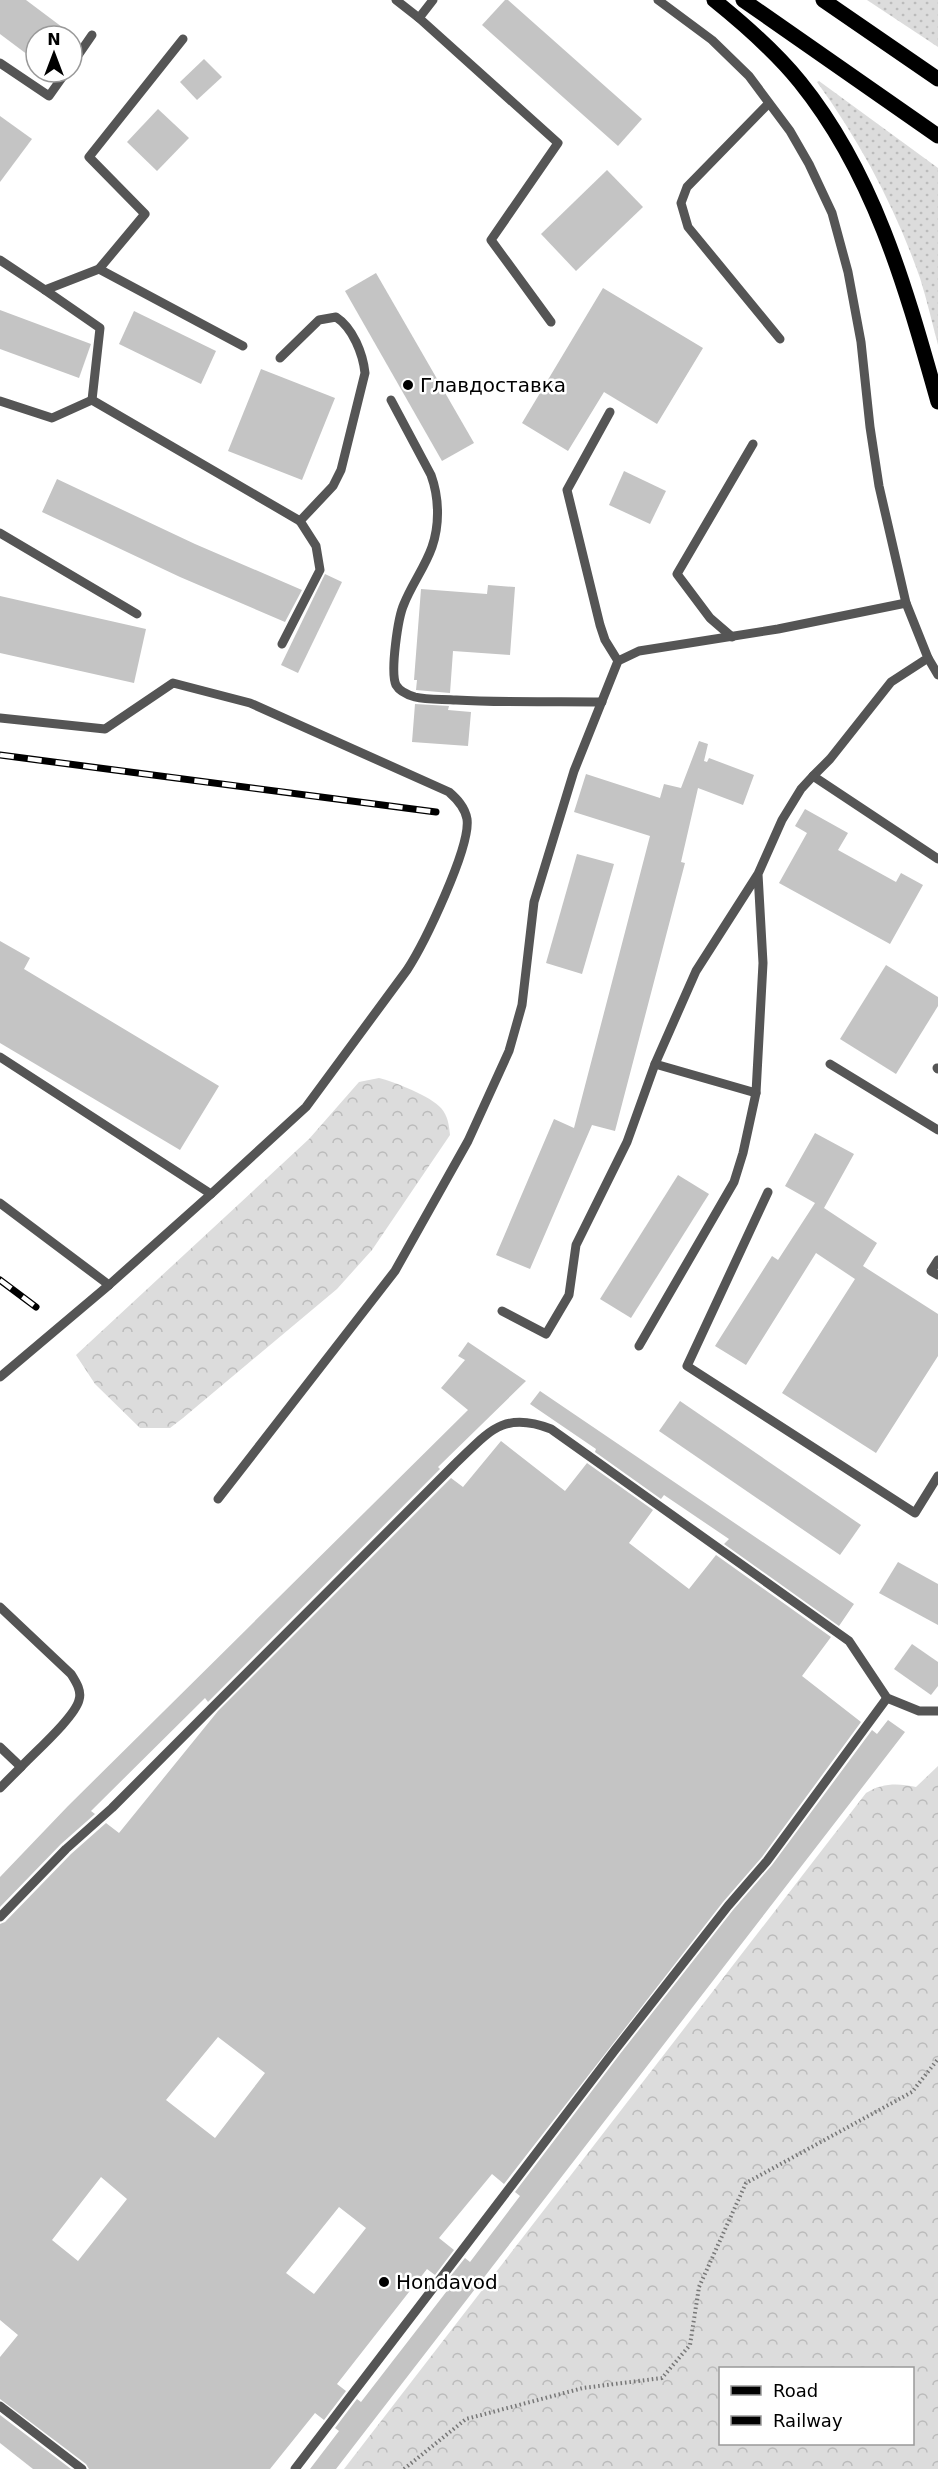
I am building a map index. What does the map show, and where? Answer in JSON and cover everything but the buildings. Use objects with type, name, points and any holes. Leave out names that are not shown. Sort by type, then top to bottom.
[{"type":"main road","points":[[714,0],[742,22],[800,82],[830,124],[859,172],[885,228],[906,289],[938,402]]},
{"type":"main road","points":[[742,0],[938,136]]},
{"type":"main road","points":[[823,0],[938,79]]},
{"type":"lane","points":[[396,0],[558,143],[491,240],[550,322]]},
{"type":"lane","points":[[419,18],[433,0]]},
{"type":"lane","points":[[658,0],[712,40],[749,76],[790,132],[809,164],[832,213],[846,262],[861,342],[879,486],[906,603],[928,658],[938,675]]},
{"type":"lane","points":[[84,47],[93,35]]},
{"type":"lane","points":[[45,290],[99,269],[146,214],[89,158],[183,39]]},
{"type":"lane","points":[[0,63],[24,79]]},
{"type":"lane","points":[[31,84],[49,96],[58,84]]},
{"type":"lane","points":[[768,104],[687,187],[681,203],[688,226],[780,339]]},
{"type":"lane","points":[[0,260],[100,328],[92,400]]},
{"type":"lane","points":[[99,269],[243,346]]},
{"type":"lane","points":[[280,358],[319,320],[336,317],[345,323],[364,359],[365,373],[341,470],[333,486],[300,521]]},
{"type":"lane","points":[[0,401],[52,418],[92,400]]},
{"type":"lane","points":[[92,400],[300,521],[316,546],[320,570],[282,644]]},
{"type":"lane","points":[[391,400],[431,475],[436,488],[438,507],[433,546],[403,605],[399,621],[394,677],[397,686],[403,693],[416,698],[483,702],[602,702]]},
{"type":"lane","points":[[610,411],[567,490],[600,625],[605,640],[618,660]]},
{"type":"lane","points":[[732,637],[710,618],[677,574],[753,444]]},
{"type":"lane","points":[[0,533],[137,614]]},
{"type":"lane","points":[[218,1499],[395,1271],[468,1141],[509,1051],[522,1005],[534,902],[574,771],[618,660],[639,651],[732,637],[906,603]]},
{"type":"lane","points":[[502,1311],[546,1334],[569,1295],[576,1245],[627,1142],[655,1064],[696,971],[758,874],[788,810],[801,789],[830,759],[891,682],[928,658]]},
{"type":"lane","points":[[0,718],[105,729],[173,683],[250,703],[449,792],[463,807],[467,827],[458,860],[420,951],[306,1107],[109,1285],[0,1377]]},
{"type":"lane","points":[[813,776],[938,859]]},
{"type":"lane","points":[[639,1346],[735,1182],[756,1093],[763,963],[758,874]]},
{"type":"lane","points":[[0,1057],[211,1194]]},
{"type":"lane","points":[[655,1064],[756,1093]]},
{"type":"lane","points":[[830,1064],[938,1130]]},
{"type":"lane","points":[[768,1192],[687,1366],[915,1513],[938,1476]]},
{"type":"lane","points":[[0,1203],[109,1285]]},
{"type":"lane","points":[[938,1260],[931,1271],[938,1275]]},
{"type":"lane","points":[[0,1917],[66,1849],[112,1808],[285,1635],[369,1547],[497,1426],[508,1423],[537,1423],[551,1429],[849,1641],[887,1698],[919,1711],[938,1711]]},
{"type":"lane","points":[[0,1607],[71,1674],[80,1698],[74,1711],[0,1788]]},
{"type":"lane","points":[[295,2469],[615,2050],[728,1906],[767,1861],[887,1698]]},
{"type":"lane","points":[[0,1747],[21,1767]]},
{"type":"lane","points":[[0,2406],[82,2469]]},
{"type":"path","points":[[404,2469],[466,2419],[583,2388],[662,2378],[690,2345],[699,2287],[746,2183],[912,2092],[938,2059]]},
{"type":"green space","points":[[867,0],[938,0],[938,47]]},
{"type":"green space","points":[[819,81],[938,168],[938,345],[920,278],[900,226],[876,176],[848,128],[817,82]]},
{"type":"green space","points":[[379,1078],[412,1090],[436,1104],[447,1117],[450,1135],[372,1250],[337,1289],[170,1428],[140,1428],[95,1384],[76,1355],[309,1139],[359,1082]]},
{"type":"green space","points":[[938,1766],[938,2469],[344,2469],[866,1793],[878,1787],[903,1785],[916,1787]]},
{"type":"railway","points":[[0,755],[436,812]]},
{"type":"railway","points":[[0,1280],[36,1307]]},
{"type":"place","name":"Главдоставка","points":[[408,385]]},
{"type":"place","name":"Hondavod","points":[[384,2282]]}]
